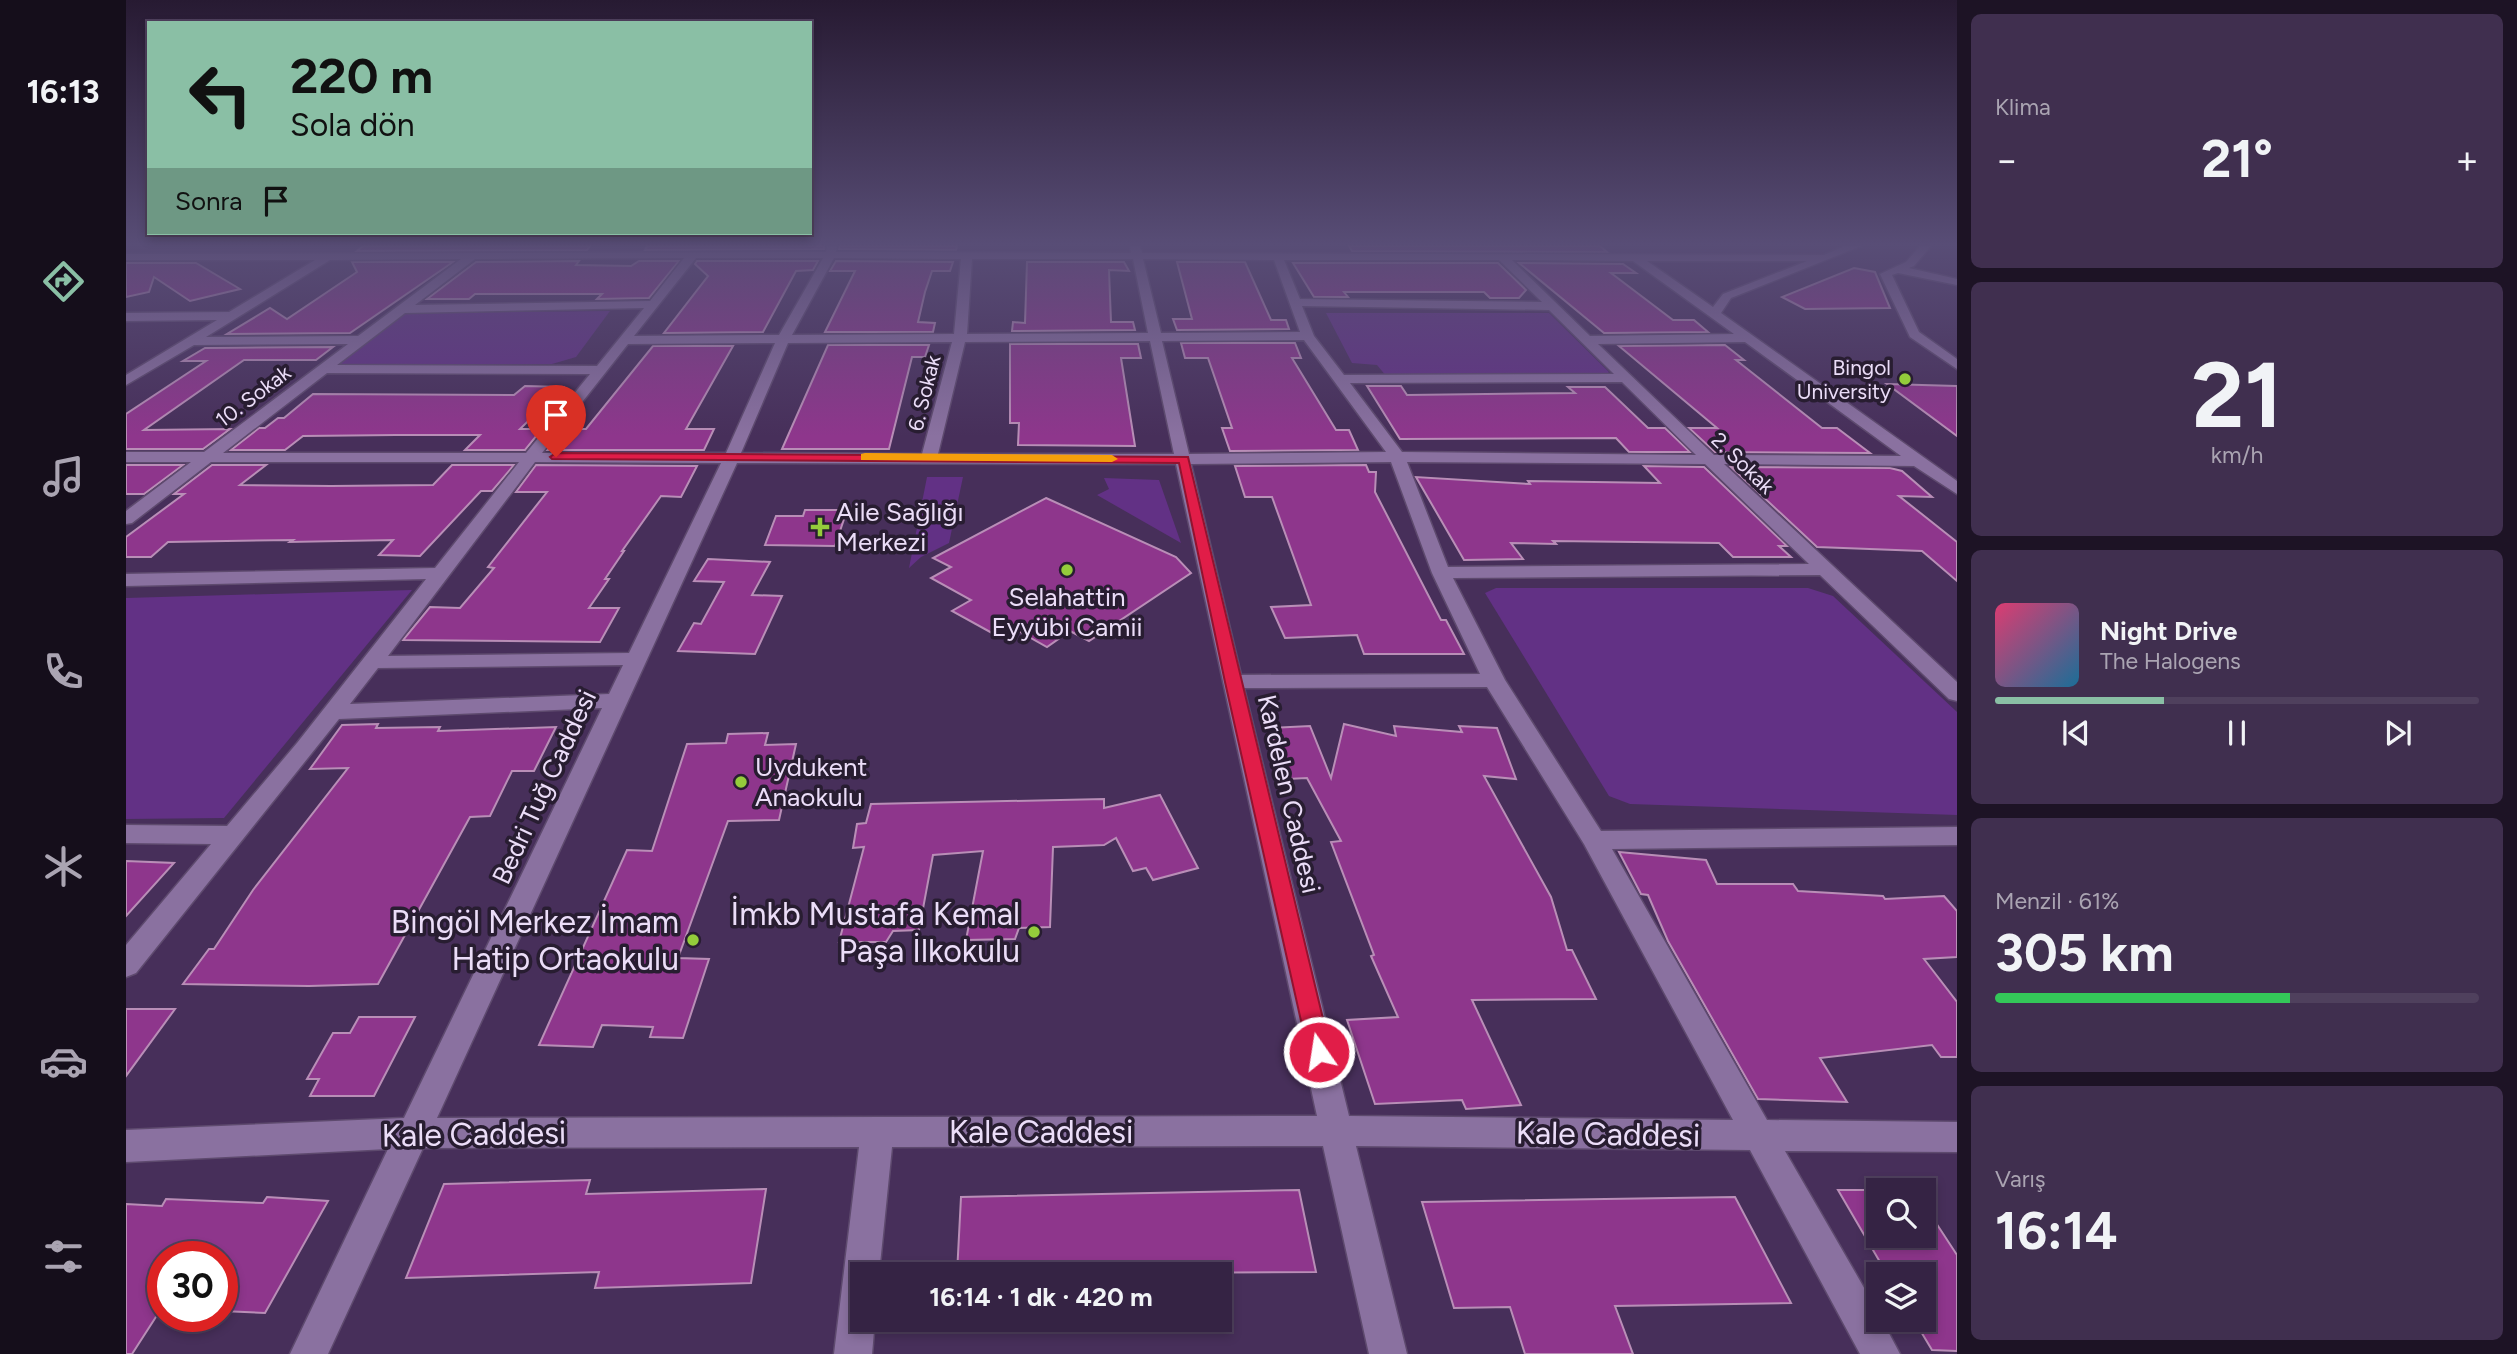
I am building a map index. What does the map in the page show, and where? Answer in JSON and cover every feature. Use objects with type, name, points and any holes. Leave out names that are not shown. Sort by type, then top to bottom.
[{"type":"street","points":[[126,381],[241,309]]},
{"type":"street","name":"10. Sokak","points":[[126,519],[403,309]]},
{"type":"street","points":[[126,965],[372,662],[650,309]]},
{"type":"street","name":"Bedri Tuğ Caddesi","points":[[309,1354],[800,309]]},
{"type":"street","name":"6. Sokak","points":[[929,457],[960,337],[962,309]]},
{"type":"street","name":"Kardelen Caddesi","points":[[1151,309],[1233,682],[1388,1354]]},
{"type":"street","points":[[1297,309],[1308,336],[1397,457],[1441,573],[1494,680],[1594,841],[1881,1354]]},
{"type":"street","name":"2. Sokak","points":[[1555,309],[1824,569],[1955,690]]},
{"type":"street","points":[[1711,309],[1957,489]]},
{"type":"street","points":[[1716,313],[1718,309]]},
{"type":"street","points":[[1902,309],[1914,334],[1957,365]]},
{"type":"street","points":[[126,317],[231,316]]},
{"type":"street","points":[[626,340],[1308,336]]},
{"type":"street","points":[[1587,340],[1749,338]]},
{"type":"street","points":[[191,341],[361,340]]},
{"type":"street","points":[[323,369],[601,370]]},
{"type":"street","points":[[1338,379],[1626,378]]},
{"type":"street","points":[[126,457],[1397,457],[1918,461]]},
{"type":"street","points":[[1441,573],[1824,569]]},
{"type":"street","points":[[126,580],[441,573]]},
{"type":"street","points":[[372,662],[637,659]]},
{"type":"street","points":[[1233,682],[1494,680]]},
{"type":"street","points":[[332,712],[617,701]]},
{"type":"street","points":[[126,834],[233,835]]},
{"type":"street","points":[[1594,841],[1957,836]]},
{"type":"street","name":"Kale Caddesi","points":[[126,1146],[415,1133],[1338,1131],[1957,1137]]},
{"type":"street","points":[[853,1354],[877,1132]]},
{"type":"shaded area","points":[[610,311],[576,357],[552,364],[339,364],[402,313]]},
{"type":"shaded area","points":[[1326,313],[1549,313],[1609,372],[1606,375],[1387,377],[1377,365],[1352,363]]},
{"type":"shaded area","points":[[927,477],[963,477],[949,543],[921,557],[909,568]]},
{"type":"shaded area","points":[[1104,478],[1159,480],[1181,543],[1097,495],[1109,489]]},
{"type":"shaded area","points":[[1496,588],[1808,588],[1833,596],[1957,712],[1957,815],[1630,804],[1609,796],[1485,593]]},
{"type":"shaded area","points":[[412,590],[224,818],[126,819],[126,598]]},
{"type":"building","points":[[268,309],[287,319],[302,309],[385,309],[350,333],[227,334]]},
{"type":"building","points":[[682,309],[775,309],[763,332],[664,333]]},
{"type":"building","points":[[836,309],[921,309],[918,322],[935,323],[933,332],[825,332]]},
{"type":"building","points":[[1025,309],[1111,309],[1111,322],[1133,322],[1135,330],[1012,331],[1013,322],[1025,323]]},
{"type":"building","points":[[1189,309],[1266,309],[1271,320],[1286,320],[1289,329],[1177,330],[1173,319],[1192,319]]},
{"type":"building","points":[[1575,309],[1659,309],[1673,320],[1694,320],[1708,332],[1604,333]]},
{"type":"building","points":[[1181,343],[1295,343],[1301,358],[1292,358],[1336,430],[1349,430],[1358,450],[1230,451],[1222,428],[1232,428],[1208,358],[1185,358]]},
{"type":"building","points":[[1010,344],[1138,344],[1141,358],[1121,358],[1135,446],[1018,445],[1019,423],[1010,423]]},
{"type":"building","points":[[828,345],[929,345],[925,357],[912,357],[889,449],[782,449]]},
{"type":"building","points":[[1725,345],[1744,360],[1736,360],[1822,428],[1837,428],[1870,453],[1715,452],[1689,428],[1717,428],[1619,346]]},
{"type":"building","points":[[653,346],[733,346],[686,429],[714,429],[704,450],[547,450],[564,429],[586,429]]},
{"type":"building","points":[[333,347],[316,360],[244,360],[144,430],[230,429],[203,449],[126,449],[126,414],[206,361],[183,361],[205,348]]},
{"type":"building","points":[[1887,384],[1957,386],[1957,436]]},
{"type":"building","points":[[525,386],[563,387],[520,429],[542,429],[525,450],[465,450],[480,435],[396,435],[303,436],[285,450],[231,450],[259,428],[265,428],[278,418],[284,418],[313,394],[514,395]]},
{"type":"building","points":[[1367,386],[1401,386],[1407,395],[1575,393],[1568,387],[1605,387],[1648,428],[1665,428],[1690,452],[1629,452],[1616,438],[1400,439]]},
{"type":"building","points":[[126,465],[183,465],[144,494],[126,494]]},
{"type":"building","points":[[212,465],[266,465],[240,485],[331,486],[433,485],[452,465],[514,465],[492,491],[481,491],[420,556],[379,555],[393,540],[290,542],[293,540],[168,542],[151,557],[126,557],[126,537],[184,494],[174,494]]},
{"type":"building","points":[[536,465],[697,466],[681,497],[661,496],[622,551],[605,579],[609,579],[589,608],[619,608],[600,642],[403,640],[430,607],[460,608],[494,568],[488,567],[547,492],[516,492]]},
{"type":"building","points":[[1366,465],[1369,472],[1376,472],[1375,492],[1441,620],[1446,620],[1464,654],[1364,654],[1357,635],[1285,638],[1271,607],[1311,605],[1272,497],[1245,497],[1235,466]]},
{"type":"building","points":[[1644,466],[1704,467],[1787,546],[1779,546],[1791,557],[1733,557],[1719,543],[1553,541],[1556,544],[1511,543],[1523,559],[1464,560],[1416,477],[1530,484],[1528,481],[1660,483]]},
{"type":"building","points":[[1731,467],[1890,468],[1902,471],[1932,497],[1899,496],[1957,542],[1957,581],[1922,551],[1817,547]]},
{"type":"building","name":"Selahattin Eyyübi Camii","points":[[1046,498],[1176,557],[1191,573],[1089,641],[1070,631],[1047,647],[1006,624],[992,633],[952,611],[971,600],[931,578],[951,567],[933,558]]},
{"type":"building","name":"Aile Sağlığı Merkezi","points":[[805,510],[847,510],[835,546],[765,545],[776,516],[803,516]]},
{"type":"building","points":[[708,559],[770,562],[752,595],[782,596],[755,654],[678,651],[694,623],[701,624],[724,582],[694,581]]},
{"type":"building","points":[[378,724],[376,728],[440,727],[438,731],[556,727],[534,771],[512,771],[490,816],[470,817],[378,984],[183,984],[209,949],[214,949],[253,890],[348,768],[310,769],[342,725]]},
{"type":"building","points":[[1344,724],[1396,736],[1394,726],[1462,732],[1459,726],[1497,728],[1516,779],[1484,776],[1551,897],[1567,950],[1572,950],[1596,999],[1472,1000],[1521,1105],[1466,1109],[1462,1100],[1375,1104],[1347,1020],[1398,1017],[1371,956],[1374,955],[1331,842],[1341,841],[1307,778],[1287,779],[1269,728],[1310,726],[1331,778]]},
{"type":"building","points":[[768,733],[765,745],[796,744],[779,820],[728,821],[678,958],[709,959],[683,1038],[650,1037],[653,1027],[602,1025],[593,1047],[539,1045],[627,850],[652,851],[687,744],[726,743],[728,734]]},
{"type":"building","points":[[1160,795],[1198,868],[1153,880],[1146,868],[1133,871],[1116,838],[1104,845],[1053,847],[1050,927],[1019,928],[1015,939],[966,940],[983,851],[933,855],[919,930],[893,931],[886,942],[839,942],[864,847],[853,848],[857,824],[866,823],[871,804],[1104,799],[1104,808]]},
{"type":"building","points":[[1619,852],[1706,860],[1717,884],[1793,884],[1798,891],[1883,896],[1885,899],[1944,896],[1957,911],[1957,957],[1924,959],[1957,1002],[1957,1057],[1941,1057],[1932,1045],[1820,1058],[1847,1102],[1758,1099],[1668,941],[1648,895],[1641,894]]},
{"type":"building","points":[[126,861],[174,863],[126,916]]},
{"type":"building","points":[[126,1009],[175,1009],[126,1076]]},
{"type":"building","points":[[359,1017],[415,1017],[374,1096],[310,1096],[319,1079],[307,1079],[333,1033],[350,1033]]},
{"type":"building","points":[[590,1180],[586,1194],[766,1189],[751,1283],[595,1288],[599,1272],[406,1278],[444,1184]]},
{"type":"building","points":[[1299,1190],[1316,1272],[1232,1272],[1232,1262],[958,1262],[961,1197]]},
{"type":"building","points":[[1838,1190],[1866,1190],[1866,1238]]},
{"type":"building","points":[[267,1197],[328,1201],[265,1313],[238,1312],[238,1241],[147,1241],[147,1331],[132,1354],[126,1354],[126,1204],[162,1206],[166,1199],[263,1203]]},
{"type":"building","points":[[1735,1197],[1791,1303],[1615,1306],[1633,1354],[1525,1354],[1510,1307],[1454,1308],[1422,1202]]},
{"type":"building","points":[[1936,1223],[1957,1255],[1957,1351],[1932,1350],[1921,1332],[1936,1332],[1936,1262],[1880,1262],[1872,1248],[1936,1248]]},
{"type":"slow traffic","points":[[865,457],[1112,459]]},
{"type":"place","name":"Bingol University","points":[[1905,379]]},
{"type":"place","name":"Aile Sağlığı Merkezi","points":[[820,527]]},
{"type":"place","name":"Selahattin Eyyübi Camii","points":[[1067,570]]},
{"type":"place","name":"Uydukent Anaokulu","points":[[741,782]]},
{"type":"place","name":"İmkb Mustafa Kemal Paşa İlkokulu","points":[[1034,932]]},
{"type":"place","name":"Bingöl Merkez İmam Hatip Ortaokulu","points":[[693,940]]},
{"type":"route","points":[[556,457],[1184,459],[1319,1052]]}]
